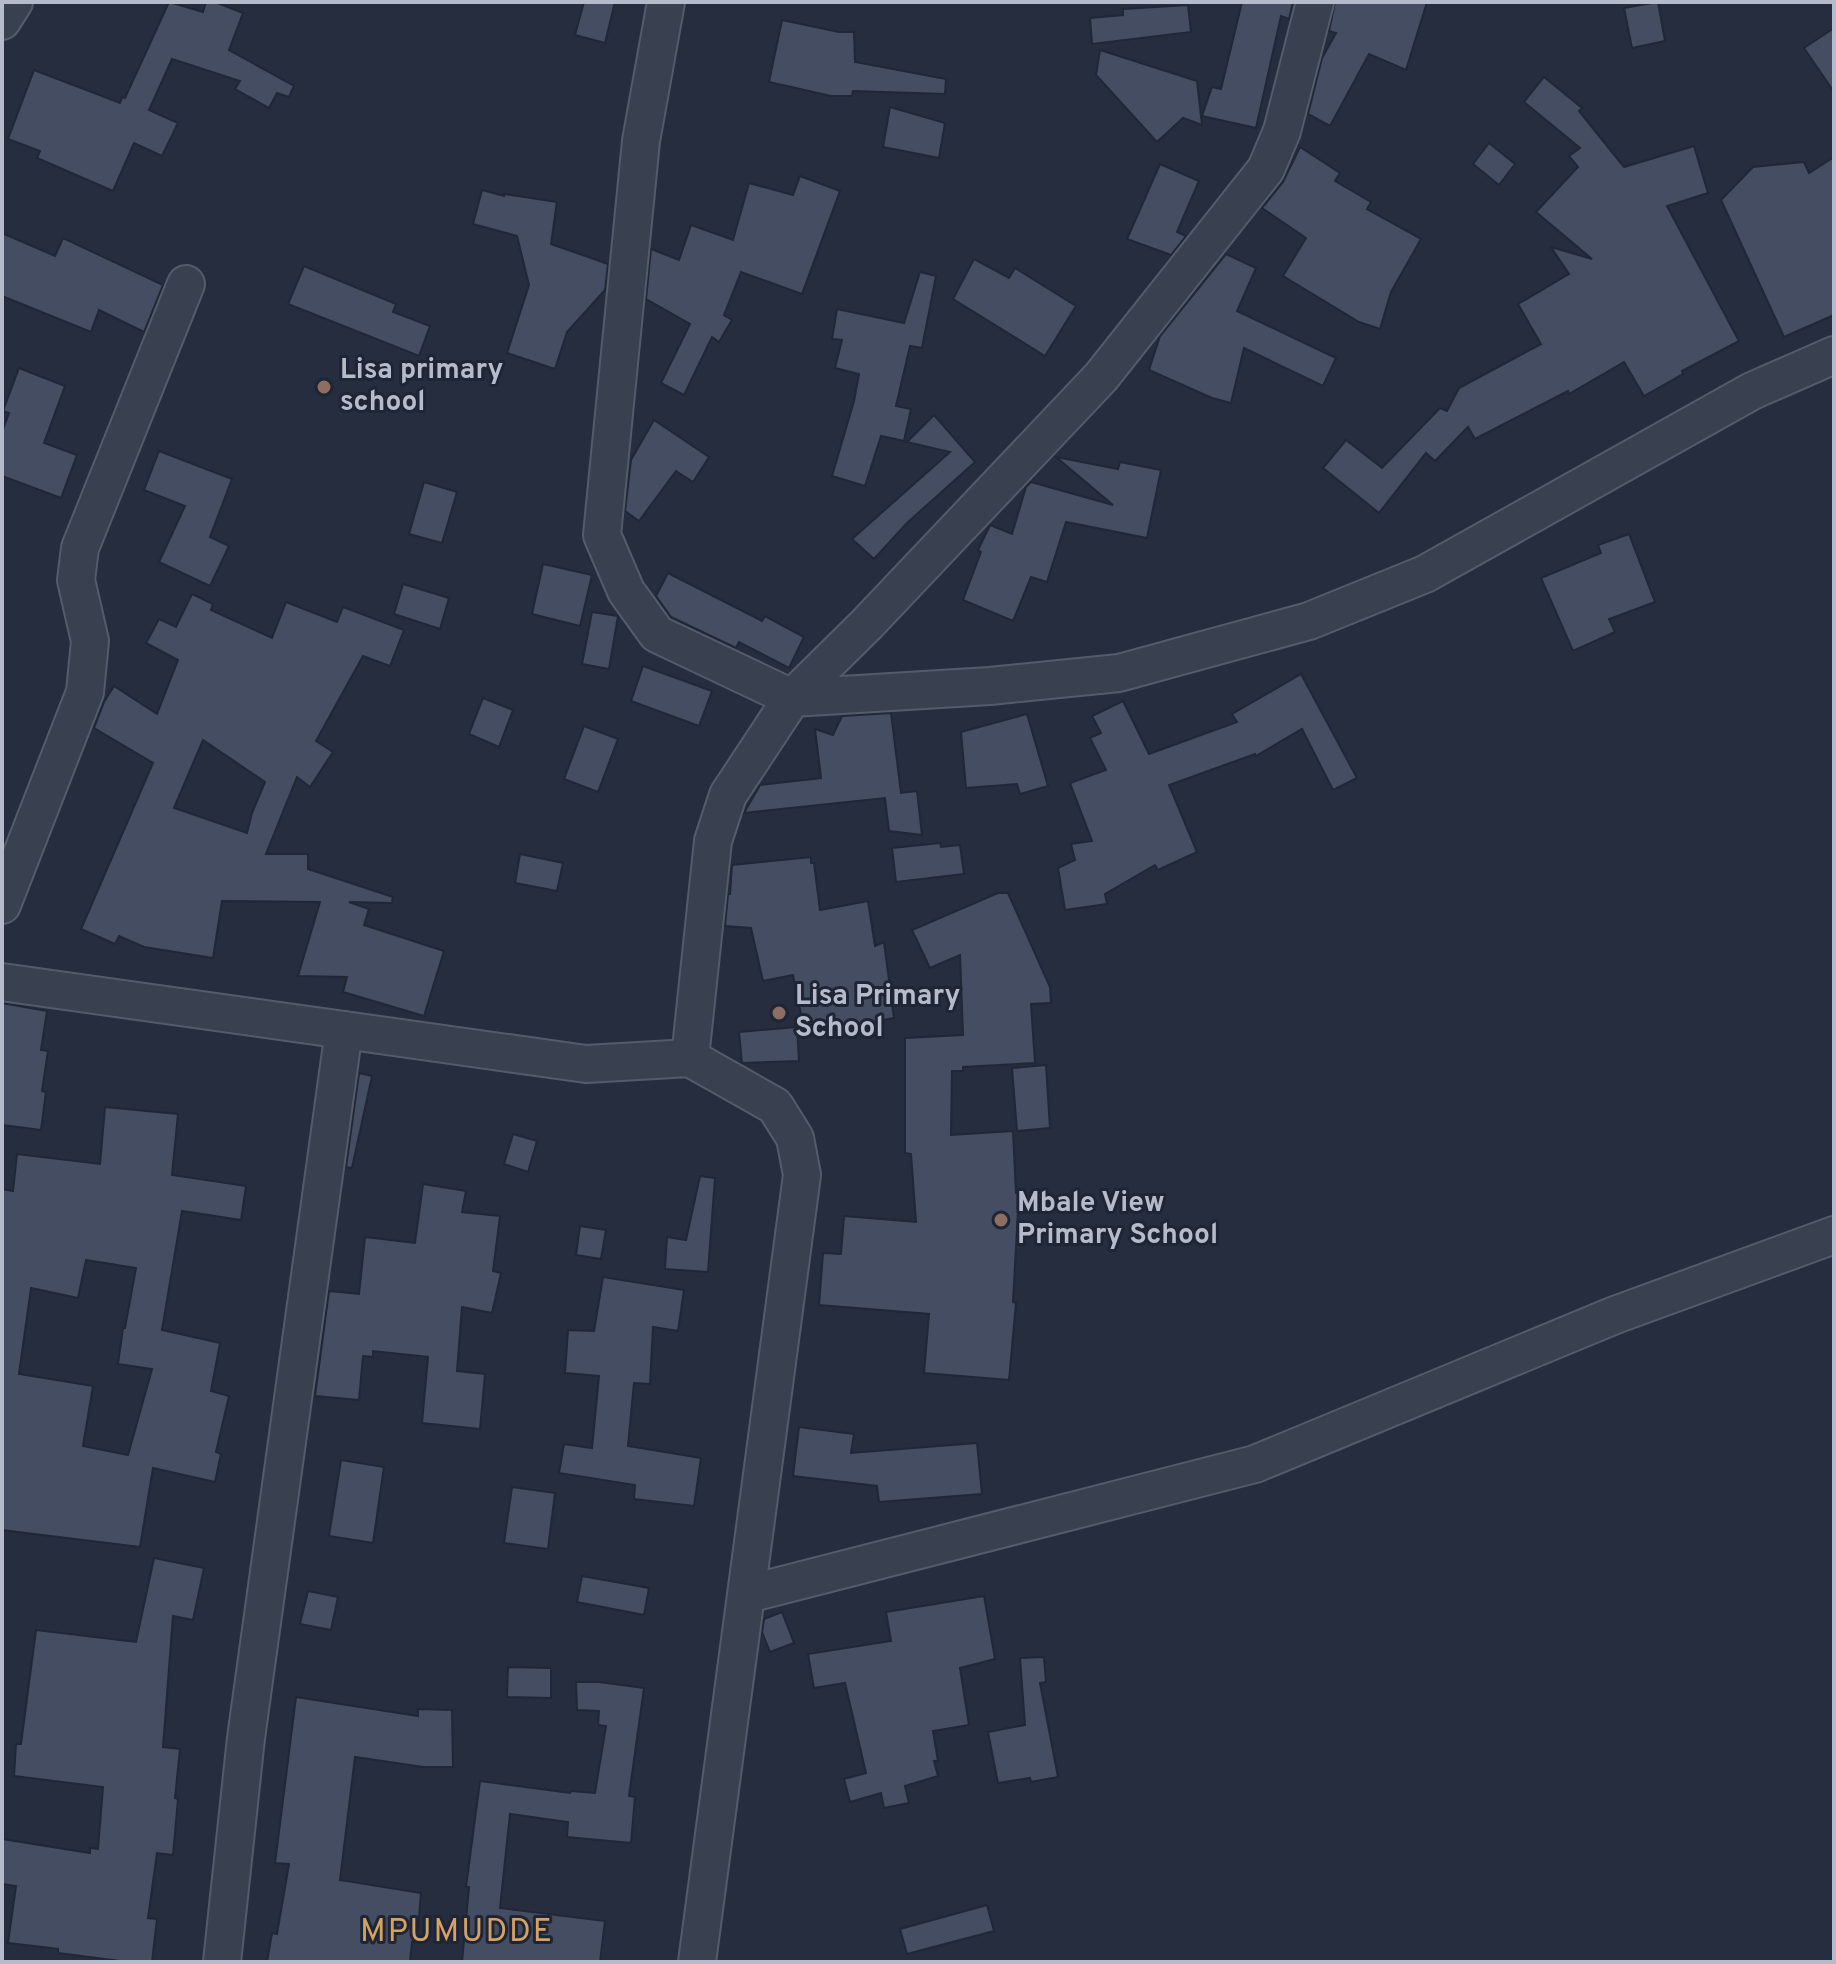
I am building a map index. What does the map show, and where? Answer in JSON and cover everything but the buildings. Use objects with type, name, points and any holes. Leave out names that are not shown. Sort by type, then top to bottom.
[{"type":"street","points":[[2,21],[14,2]]},
{"type":"street","points":[[666,2],[641,141],[602,535],[626,591],[657,634],[792,698],[990,686],[1119,673],[1309,621],[1425,574],[1752,391],[1834,355]]},
{"type":"street","points":[[690,1058],[713,841],[728,795],[792,698],[867,624],[1101,377],[1266,169],[1282,131],[1315,2]]},
{"type":"street","points":[[2,905],[85,692],[90,641],[76,580],[80,548],[186,284]]},
{"type":"street","points":[[2,982],[586,1064],[690,1058],[775,1106],[795,1138],[802,1175],[697,1962]]},
{"type":"street","points":[[222,1962],[246,1738],[344,1030]]},
{"type":"street","points":[[748,1594],[1255,1464],[1615,1315],[1834,1235]]},
{"type":"place","name":"Lisa primary school","points":[[324,387]]},
{"type":"place","name":"Lisa Primary School","points":[[779,1013]]},
{"type":"place","name":"Mbale View Primary School","points":[[1001,1220]]},
{"type":"district","name":"MPUMUDDE","points":[[457,1933]]}]
